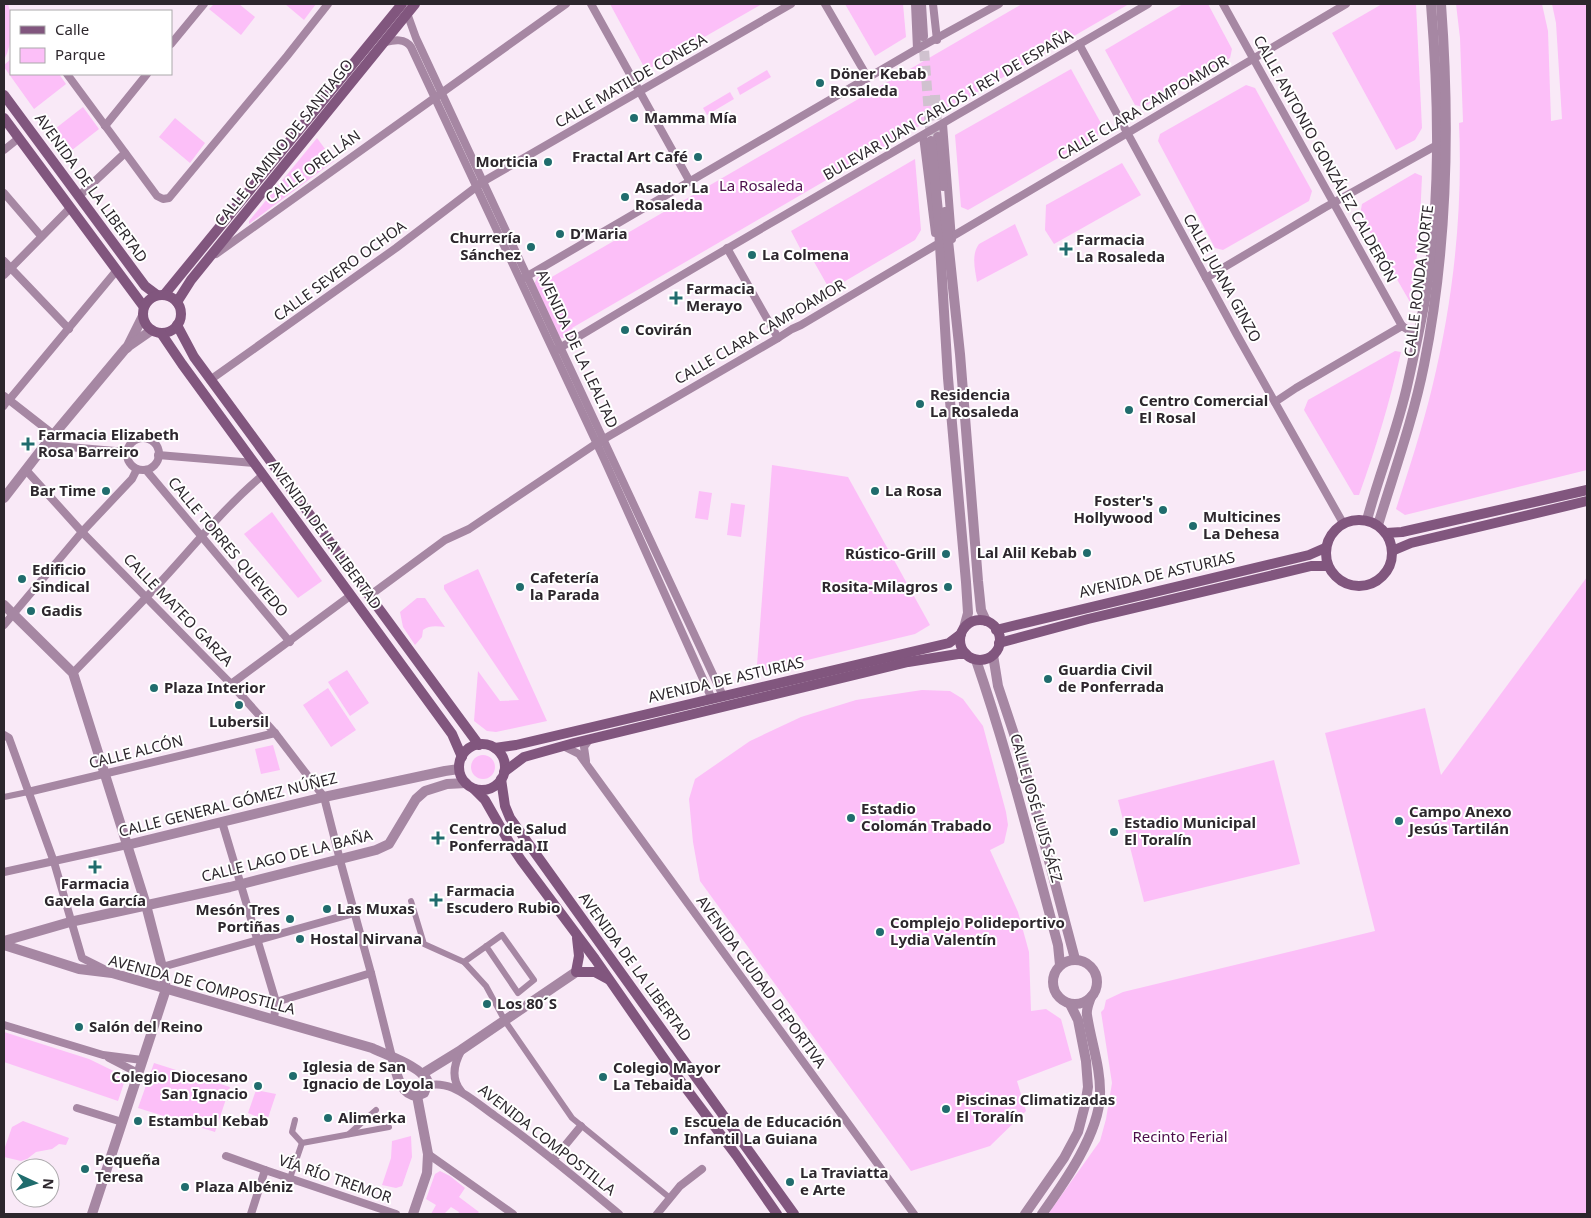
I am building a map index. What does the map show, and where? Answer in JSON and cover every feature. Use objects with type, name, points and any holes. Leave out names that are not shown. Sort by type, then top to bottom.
[{"type":"main road","name":"CALLE CAMINO DE SANTIAGO","points":[[160,295],[404,8],[415,4]]},
{"type":"main road","name":"CALLE CAMINO DE SANTIAGO","points":[[177,302],[190,280],[385,42],[404,8]]},
{"type":"main road","name":"AVENIDA DE LA LIBERTAD","points":[[4,95],[145,286],[160,295]]},
{"type":"main road","name":"AVENIDA DE LA LIBERTAD","points":[[4,118],[117,270],[143,311]]},
{"type":"main road","points":[[160,295],[171,297],[177,302],[181,314],[177,326],[171,330],[157,331],[148,326],[143,311],[150,299],[160,295]]},
{"type":"main road","name":"AVENIDA DE LA LIBERTAD","points":[[177,326],[194,357],[210,380],[478,745]]},
{"type":"main road","name":"AVENIDA DE LA LIBERTAD","points":[[157,331],[452,734],[462,757]]},
{"type":"main road","points":[[1386,533],[1402,532],[1587,490]]},
{"type":"main road","points":[[1392,551],[1411,543],[1587,501]]},
{"type":"main road","points":[[1355,519],[1367,520],[1378,525],[1386,533],[1392,551],[1388,569],[1382,577],[1374,583],[1365,586],[1346,584],[1337,579],[1328,566],[1325,548],[1331,533],[1343,523],[1355,519]]},
{"type":"main road","name":"AVENIDA DE ASTURIAS","points":[[996,630],[1299,557],[1325,548]]},
{"type":"main road","name":"AVENIDA DE ASTURIAS","points":[[999,643],[1088,619],[1311,566],[1328,566]]},
{"type":"main road","points":[[974,622],[986,622],[996,630],[999,643],[993,655],[976,660],[966,654],[961,645],[963,631],[974,622]]},
{"type":"main road","name":"AVENIDA DE ASTURIAS","points":[[495,748],[516,746],[949,643],[963,631]]},
{"type":"main road","name":"AVENIDA DE ASTURIAS","points":[[503,776],[524,757],[563,746],[908,662],[966,654]]},
{"type":"main road","points":[[478,745],[495,748],[504,761],[503,776],[489,789],[484,790],[470,786],[463,779],[459,769],[462,757],[466,751],[478,745]]},
{"type":"main road","name":"AVENIDA DE LA LIBERTAD","points":[[503,776],[505,806],[510,818],[794,1214]]},
{"type":"main road","name":"AVENIDA DE LA LIBERTAD","points":[[470,786],[485,800],[508,842],[609,979],[670,1067],[736,1155],[777,1214]]},
{"type":"main road","points":[[576,935],[579,956],[576,972],[595,972],[609,979]]},
{"type":"main road","points":[[670,1067],[683,1059]]},
{"type":"main road","points":[[678,1078],[690,1070]]},
{"type":"street","points":[[172,43],[204,4]]},
{"type":"street","points":[[68,75],[156,196],[163,199],[169,198],[328,4]]},
{"type":"street","name":"CALLE ORELLÁN","points":[[208,260],[566,4]]},
{"type":"street","points":[[591,4],[690,182]]},
{"type":"street","name":"CALLE MATILDE CONESA","points":[[484,182],[791,4]]},
{"type":"street","points":[[825,4],[868,78]]},
{"type":"street","points":[[915,4],[918,49]]},
{"type":"street","points":[[921,4],[926,34],[926,4]]},
{"type":"street","points":[[933,4],[937,40]]},
{"type":"street","points":[[525,278],[918,49],[999,4]]},
{"type":"street","name":"BULEVAR JUAN CARLOS I REY DE ESPAÑA","points":[[558,349],[727,248],[931,138],[943,124],[1148,4]]},
{"type":"street","name":"CALLE ANTONIO GONZÁLEZ CALDERÓN","points":[[1223,4],[1402,326]]},
{"type":"street","name":"CALLE CLARA CAMPOAMOR","points":[[952,236],[1346,4]]},
{"type":"street","name":"CALLE RONDA NORTE","points":[[1367,520],[1408,384],[1425,299],[1431,250],[1437,145],[1436,60],[1432,4]]},
{"type":"street","name":"CALLE RONDA NORTE","points":[[1378,525],[1408,430],[1421,378],[1441,251],[1447,107],[1441,4]]},
{"type":"street","name":"AVENIDA DE LA LEALTAD","points":[[404,8],[600,441],[712,699]]},
{"type":"street","name":"AVENIDA DE LA LEALTAD","points":[[385,42],[395,40],[408,42],[477,186],[525,278]]},
{"type":"street","name":"CALLE JUANA GINZO","points":[[1079,44],[1206,278],[1343,523]]},
{"type":"street","points":[[105,126],[146,75]]},
{"type":"street","points":[[943,124],[952,236],[946,276],[948,378],[968,613],[963,631]]},
{"type":"street","points":[[4,150],[19,138]]},
{"type":"street","points":[[931,138],[936,245],[946,276]]},
{"type":"street","points":[[931,138],[946,276],[961,361],[979,591],[981,610],[986,622]]},
{"type":"street","points":[[1206,278],[1333,203],[1437,145]]},
{"type":"street","points":[[79,196],[125,153]]},
{"type":"street","name":"CALLE SEVERO OCHOA","points":[[210,380],[389,253],[484,182]]},
{"type":"street","points":[[4,193],[41,236]]},
{"type":"street","points":[[4,275],[70,208]]},
{"type":"street","name":"CALLE CLARA CAMPOAMOR","points":[[600,441],[936,245]]},
{"type":"street","points":[[727,248],[778,338]]},
{"type":"street","points":[[4,261],[69,329]]},
{"type":"street","points":[[4,407],[6,398],[69,329],[117,270]]},
{"type":"street","points":[[4,498],[45,445],[126,348],[143,311]]},
{"type":"street","points":[[1275,402],[1402,326],[1418,336]]},
{"type":"street","points":[[126,348],[157,331]]},
{"type":"street","points":[[6,398],[54,435]]},
{"type":"street","points":[[139,439],[144,439],[149,440],[156,446],[158,455],[156,463],[146,470],[137,469],[129,462],[127,452],[131,444],[139,439]]},
{"type":"street","name":"AVENIDA DE LA LEALTAD","points":[[369,596],[445,540],[469,529],[600,441]]},
{"type":"street","name":"AVENIDA DE LA LEALTAD","points":[[600,441],[723,696]]},
{"type":"street","points":[[45,445],[127,452]]},
{"type":"street","points":[[158,455],[254,463]]},
{"type":"street","points":[[4,624],[82,532],[132,479],[137,469]]},
{"type":"street","name":"CALLE MATEO GARZA","points":[[26,470],[145,598],[231,684],[275,733],[324,797]]},
{"type":"street","name":"CALLE TORRES QUEVEDO","points":[[146,470],[290,642]]},
{"type":"street","points":[[73,673],[248,487],[263,475]]},
{"type":"street","points":[[231,684],[350,596]]},
{"type":"street","points":[[4,605],[73,673],[146,905],[166,989],[92,1214]]},
{"type":"street","name":"CALLE JOSÉ LUIS SÁEZ","points":[[993,655],[998,686],[1021,755],[1075,959]]},
{"type":"street","name":"CALLE JOSÉ LUIS SÁEZ","points":[[976,660],[1002,740],[1022,811],[1058,945],[1060,965]]},
{"type":"street","name":"CALLE ALCÓN","points":[[4,797],[104,775],[275,733]]},
{"type":"street","points":[[4,735],[9,738],[54,862],[82,958],[112,973]]},
{"type":"street","points":[[587,765],[583,752],[589,740]]},
{"type":"street","name":"AVENIDA CIUDAD DEPORTIVA","points":[[563,746],[579,754],[914,1214]]},
{"type":"street","name":"CALLE GENERAL GÓMEZ NÚÑEZ","points":[[4,872],[127,845],[324,797],[459,769]]},
{"type":"street","name":"CALLE LAGO DE LA BAÑA","points":[[4,941],[70,922],[240,884],[376,850],[389,844],[416,799],[425,791],[447,784],[470,786]]},
{"type":"street","points":[[324,797],[399,1082],[410,1095],[417,1096],[424,1093],[424,1078]]},
{"type":"street","points":[[222,822],[276,1002],[274,1019]]},
{"type":"street","points":[[411,900],[424,944],[464,962],[486,986],[505,1021],[572,1118],[670,1198]]},
{"type":"street","points":[[162,967],[354,913]]},
{"type":"street","points":[[464,962],[486,946],[502,935],[534,980],[518,993],[486,946]]},
{"type":"street","name":"AVENIDA DE COMPOSTILLA","points":[[4,945],[79,969],[112,973],[372,1048],[392,1057],[424,1078]]},
{"type":"street","points":[[1025,1214],[1064,1158],[1078,1132],[1085,1105],[1088,1087],[1086,1061],[1078,1020],[1070,1004],[1058,996],[1054,990],[1053,982],[1054,973],[1060,965],[1075,959],[1091,966],[1097,977],[1097,986],[1088,1004],[1087,1014],[1099,1075],[1100,1099],[1089,1137],[1066,1180],[1042,1214]]},
{"type":"street","points":[[424,1078],[461,1050],[576,972]]},
{"type":"street","points":[[276,1002],[371,973]]},
{"type":"street","points":[[1070,1004],[1081,1003],[1091,997]]},
{"type":"street","points":[[4,1025],[103,1055],[142,1060]]},
{"type":"street","points":[[372,1048],[384,1040],[386,1035]]},
{"type":"street","points":[[461,1050],[454,1070],[455,1081],[462,1093]]},
{"type":"street","points":[[103,1055],[138,1073]]},
{"type":"street","points":[[404,1090],[404,1079],[411,1072],[424,1078]]},
{"type":"street","name":"AVENIDA COMPOSTILLA","points":[[424,1078],[434,1084],[462,1093],[515,1130],[620,1214]]},
{"type":"street","points":[[413,1214],[427,1173],[428,1154],[417,1096]]},
{"type":"street","points":[[77,1108],[122,1122]]},
{"type":"street","points":[[348,1134],[376,1110]]},
{"type":"street","points":[[295,1120],[292,1132],[302,1143]]},
{"type":"street","points":[[553,1160],[581,1126]]},
{"type":"street","points":[[302,1143],[389,1127]]},
{"type":"street","points":[[290,1178],[302,1143]]},
{"type":"street","points":[[428,1154],[512,1214]]},
{"type":"street","name":"VÍA RÍO TREMOR","points":[[226,1156],[396,1214]]},
{"type":"street","points":[[656,1214],[680,1186],[702,1169]]},
{"type":"street","name":"VÍA RÍO TREMOR","points":[[251,1214],[265,1170]]},
{"type":"green space","points":[[4,4],[8,4],[10,11],[10,44],[4,60]]},
{"type":"green space","points":[[214,4],[239,4],[255,17],[241,35],[209,9]]},
{"type":"green space","points":[[285,4],[316,4],[304,20]]},
{"type":"green space","points":[[610,4],[762,4],[652,67],[643,65]]},
{"type":"green space","points":[[845,4],[903,4],[906,37],[875,56]]},
{"type":"green space","name":"La Rosaleda","points":[[1022,4],[1129,4],[572,328],[575,333],[568,338],[562,338],[558,335],[534,284],[537,278],[547,272],[550,278]]},
{"type":"green space","points":[[1183,4],[1208,4],[1232,49],[1230,58],[1143,107],[1135,105],[1105,50]]},
{"type":"green space","points":[[1382,4],[1416,4],[1422,128],[1415,140],[1396,150],[1332,33]]},
{"type":"green space","points":[[1456,4],[1542,4],[1548,31],[1551,121],[1562,119],[1556,23],[1552,4],[1587,4],[1587,470],[1405,515],[1396,509],[1420,434],[1432,388],[1446,323],[1455,257],[1459,190],[1459,123],[1463,122],[1460,38]]},
{"type":"green space","points":[[10,60],[10,75],[60,75],[66,84],[34,109],[4,67]]},
{"type":"green space","points":[[1071,69],[1102,125],[1098,135],[968,210],[961,207],[955,135]]},
{"type":"green space","points":[[767,70],[771,77],[740,95],[737,88]]},
{"type":"green space","points":[[1246,85],[1255,88],[1312,191],[1309,201],[1223,250],[1215,248],[1158,141],[1160,134]]},
{"type":"green space","points":[[730,92],[734,99],[707,115],[703,108]]},
{"type":"green space","points":[[83,107],[99,129],[67,154],[51,132]]},
{"type":"green space","points":[[175,118],[205,143],[190,163],[159,137]]},
{"type":"green space","points":[[317,138],[334,161],[249,224],[249,221]]},
{"type":"green space","points":[[915,159],[921,230],[915,240],[830,290],[809,253],[801,250],[791,231]]},
{"type":"green space","points":[[1122,163],[1141,195],[1054,244],[1045,230],[1046,205]]},
{"type":"green space","points":[[1415,173],[1422,176],[1419,242],[1410,302],[1360,215],[1362,204]]},
{"type":"green space","points":[[1015,224],[1028,255],[977,282],[974,257],[979,244]]},
{"type":"green space","points":[[1395,351],[1401,352],[1377,442],[1359,495],[1354,495],[1304,410],[1308,400]]},
{"type":"green space","points":[[772,465],[848,477],[930,625],[915,634],[762,671],[757,665]]},
{"type":"green space","points":[[699,491],[712,493],[708,520],[695,518]]},
{"type":"green space","points":[[731,503],[745,505],[741,537],[727,535]]},
{"type":"green space","points":[[272,512],[322,581],[298,598],[244,534]]},
{"type":"green space","points":[[478,569],[547,721],[496,732],[487,731],[474,721],[478,671],[500,701],[519,700],[444,589],[444,585]]},
{"type":"green space","name":"Recinto Ferial","points":[[1587,577],[1587,1214],[1048,1214],[1100,1141],[1106,1119],[1112,1083],[1101,1012],[1104,1009],[1106,1000],[1123,992],[1375,931],[1325,733],[1425,708],[1441,775]]},
{"type":"green space","points":[[417,598],[425,598],[445,627],[433,626],[425,628],[422,637],[415,645],[403,627],[400,612]]},
{"type":"green space","points":[[347,670],[369,703],[350,716],[328,682]]},
{"type":"green space","points":[[328,688],[356,730],[331,747],[303,705]]},
{"type":"green space","name":"Complejo Polideportivo Lydia Valentín","points":[[922,690],[950,691],[963,699],[983,726],[1008,825],[1004,843],[990,850],[1018,912],[1029,952],[1031,1011],[1046,1009],[1061,1019],[1072,1060],[1017,1081],[1026,1111],[990,1146],[911,1171],[700,881],[693,842],[689,799],[695,779],[750,741],[801,717],[856,700]]},
{"type":"green space","points":[[273,745],[280,770],[261,774],[255,749]]},
{"type":"green space","points":[[483,755],[492,758],[495,767],[492,776],[483,779],[474,776],[471,767],[474,758]]},
{"type":"green space","points":[[1274,760],[1300,864],[1144,902],[1118,800]]},
{"type":"green space","points":[[4,1032],[89,1059],[126,1077],[118,1101],[4,1062]]},
{"type":"green space","points":[[154,1063],[230,1087],[215,1132],[138,1108]]},
{"type":"green space","points":[[256,1090],[276,1094],[267,1121],[248,1113]]},
{"type":"green space","points":[[23,1121],[69,1138],[66,1145],[59,1144],[52,1149],[36,1152],[28,1158],[10,1158],[4,1157],[4,1150],[12,1127]]},
{"type":"green space","points":[[411,1136],[412,1157],[402,1186],[396,1188],[382,1185],[391,1158],[392,1141]]},
{"type":"green space","points":[[440,1171],[465,1188],[459,1197],[479,1212],[477,1214],[458,1214],[459,1212],[451,1207],[444,1214],[431,1214],[436,1205],[426,1199],[435,1174]]},
{"type":"tunnel","points":[[923,36],[931,141]]},
{"type":"tunnel","points":[[935,95],[938,137]]},
{"type":"place","name":"Döner Kebab Rosaleda","points":[[820,83]]},
{"type":"place","name":"Mamma Mía","points":[[634,118]]},
{"type":"place","name":"Fractal Art Café","points":[[698,157]]},
{"type":"place","name":"Morticia","points":[[548,162]]},
{"type":"place","name":"Asador La Rosaleda","points":[[625,197]]},
{"type":"place","name":"D’Maria","points":[[560,234]]},
{"type":"place","name":"Churrería Sánchez","points":[[531,247]]},
{"type":"place","name":"Farmacia La Rosaleda","points":[[1066,249]]},
{"type":"place","name":"La Colmena","points":[[752,255]]},
{"type":"place","name":"Farmacia Merayo","points":[[676,298]]},
{"type":"place","name":"Covirán","points":[[625,330]]},
{"type":"place","name":"Residencia La Rosaleda","points":[[920,404]]},
{"type":"place","name":"Centro Comercial El Rosal","points":[[1129,410]]},
{"type":"place","name":"Farmacia Elizabeth Rosa Barreiro","points":[[28,444]]},
{"type":"place","name":"Bar Time","points":[[106,491]]},
{"type":"place","name":"La Rosa","points":[[875,491]]},
{"type":"place","name":"Foster's Hollywood","points":[[1163,510]]},
{"type":"place","name":"Multicines La Dehesa","points":[[1193,526]]},
{"type":"place","name":"Lal Alil Kebab","points":[[1087,553]]},
{"type":"place","name":"Rústico-Grill","points":[[946,554]]},
{"type":"place","name":"Edificio Sindical","points":[[22,579]]},
{"type":"place","name":"Cafetería la Parada","points":[[520,587]]},
{"type":"place","name":"Rosita-Milagros","points":[[948,587]]},
{"type":"place","name":"Gadis","points":[[31,611]]},
{"type":"place","name":"Guardia Civil de Ponferrada","points":[[1048,679]]},
{"type":"place","name":"Plaza Interior","points":[[154,688]]},
{"type":"place","name":"Lubersil","points":[[239,705]]},
{"type":"place","name":"Estadio Colomán Trabado","points":[[851,818]]},
{"type":"place","name":"Campo Anexo Jesús Tartilán","points":[[1399,821]]},
{"type":"place","name":"Estadio Municipal El Toralín","points":[[1114,832]]},
{"type":"place","name":"Centro de Salud Ponferrada II","points":[[438,838]]},
{"type":"place","name":"Farmacia Gavela García","points":[[95,867]]},
{"type":"place","name":"Farmacia Escudero Rubio","points":[[436,900]]},
{"type":"place","name":"Las Muxas","points":[[327,909]]},
{"type":"place","name":"Mesón Tres Portiñas","points":[[290,919]]},
{"type":"place","name":"Complejo Polideportivo Lydia Valentín","points":[[880,932]]},
{"type":"place","name":"Hostal Nirvana","points":[[300,939]]},
{"type":"place","name":"Los 80´S","points":[[487,1004]]},
{"type":"place","name":"Salón del Reino","points":[[79,1027]]},
{"type":"place","name":"Iglesia de San Ignacio de Loyola","points":[[293,1076]]},
{"type":"place","name":"Colegio Mayor La Tebaida","points":[[603,1077]]},
{"type":"place","name":"Colegio Diocesano San Ignacio","points":[[258,1086]]},
{"type":"place","name":"Piscinas Climatizadas El Toralín","points":[[946,1109]]},
{"type":"place","name":"Alimerka","points":[[328,1118]]},
{"type":"place","name":"Estambul Kebab","points":[[138,1121]]},
{"type":"place","name":"Escuela de Educación Infantil La Guiana","points":[[674,1131]]},
{"type":"place","name":"Pequeña Teresa","points":[[85,1169]]},
{"type":"place","name":"La Traviatta e Arte","points":[[790,1182]]},
{"type":"place","name":"Plaza Albéniz","points":[[185,1187]]}]
